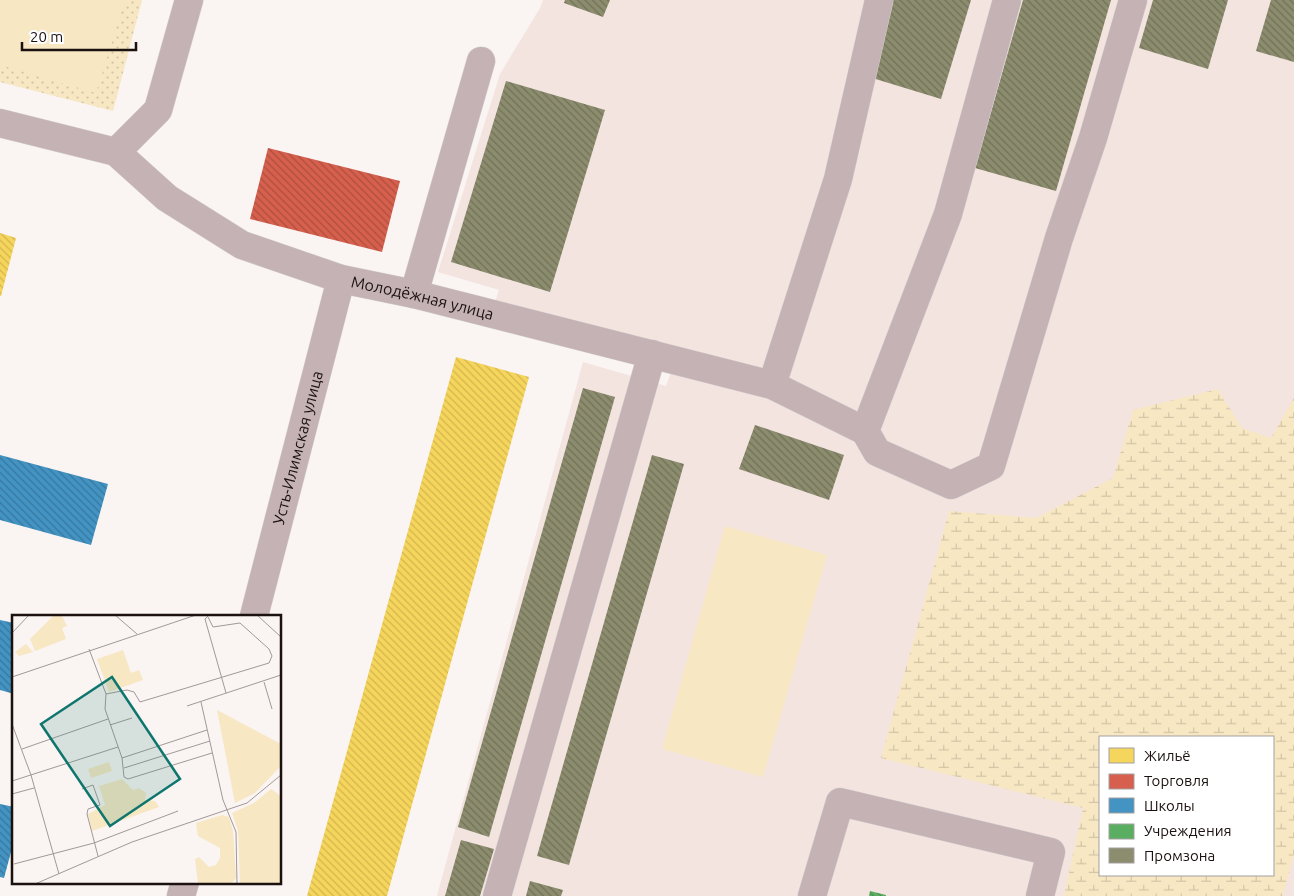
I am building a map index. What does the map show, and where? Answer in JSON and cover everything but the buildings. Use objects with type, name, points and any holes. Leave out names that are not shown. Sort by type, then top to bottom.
[{"type":"street","points":[[116,152],[158,110],[189,0]]},
{"type":"street","points":[[772,385],[838,179],[879,0]]},
{"type":"street","points":[[1007,0],[948,214],[865,431],[877,452],[951,485],[991,466],[1059,238],[1093,138],[1133,0]]},
{"type":"street","points":[[414,294],[481,60]]},
{"type":"street","name":"Молодёжная улица","points":[[0,123],[116,152],[167,198],[242,245],[341,279],[414,294],[772,385],[865,431]]},
{"type":"street","name":"Усть-Илимская улица","points":[[254,615],[341,279]]},
{"type":"street","points":[[497,896],[652,354]]},
{"type":"street","points":[[812,896],[840,802],[1051,852],[1040,896]]},
{"type":"shaded area","points":[[543,0],[1294,0],[1294,896],[437,896],[583,362],[666,386],[680,348],[495,302],[499,290],[438,272],[500,74]]},
{"type":"green space","points":[[0,0],[142,0],[113,111],[0,82]]},
{"type":"green space","points":[[0,0],[125,0],[96,93],[0,65]]},
{"type":"green space","points":[[1218,389],[1242,428],[1271,438],[1294,398],[1294,854],[1283,896],[1064,896],[1083,808],[881,758],[949,511],[1036,518],[1113,478],[1133,410]]},
{"type":"green space","points":[[725,526],[827,555],[763,777],[662,749]]}]
